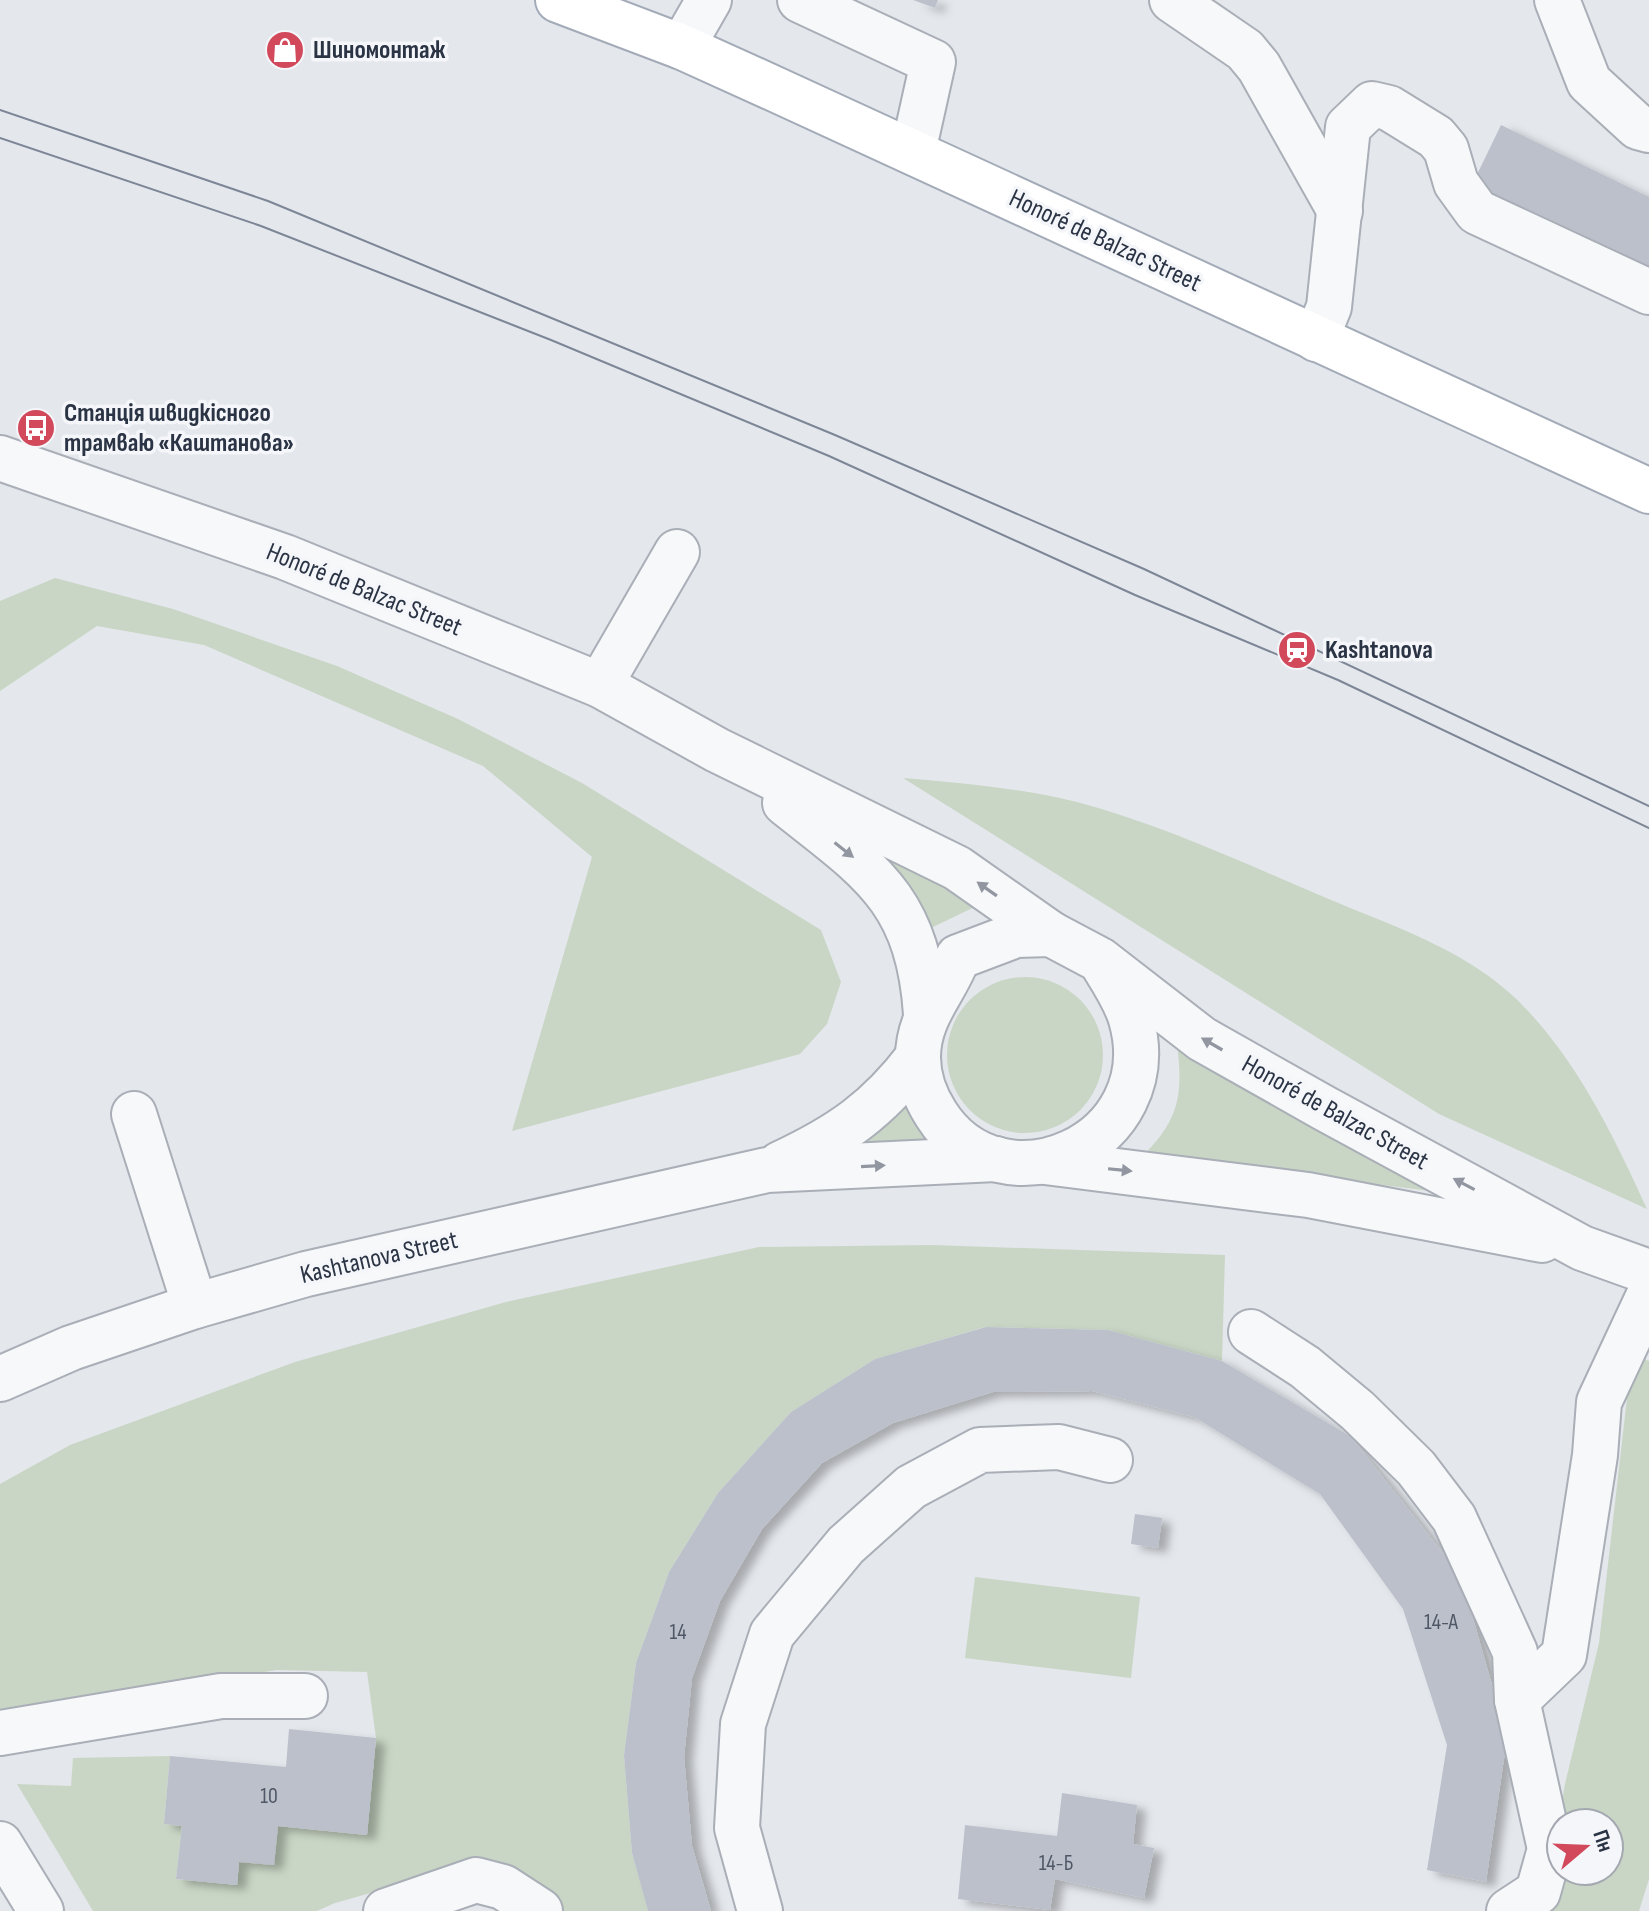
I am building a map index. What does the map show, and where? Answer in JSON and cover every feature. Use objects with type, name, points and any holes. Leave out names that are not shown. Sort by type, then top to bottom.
[{"type":"main road","name":"Honoré de Balzac Street","points":[[558,0],[682,47],[1649,491]]},
{"type":"street","points":[[682,47],[709,0]]},
{"type":"street","points":[[800,0],[933,62],[913,152]]},
{"type":"street","points":[[1172,0],[1252,58],[1340,211]]},
{"type":"street","points":[[1557,0],[1589,82],[1638,127],[1649,130]]},
{"type":"street","points":[[1316,339],[1329,307],[1348,127],[1372,104],[1389,108],[1436,137],[1446,149],[1456,183],[1477,212],[1649,292]]},
{"type":"street","name":"Honoré de Balzac Street","points":[[0,458],[285,557],[600,685],[717,750],[957,868],[1051,934]]},
{"type":"street","points":[[600,685],[677,552]]},
{"type":"street","name":"Honoré de Balzac Street","points":[[717,750],[873,873],[898,907],[909,931],[924,977],[926,1014]]},
{"type":"street","points":[[1051,934],[1100,960],[1130,1016],[1138,1058],[1134,1087],[1107,1128],[1067,1154],[1043,1161],[999,1159],[957,1139],[941,1122],[920,1080],[918,1057],[926,1014],[950,979],[958,957],[1016,935],[1051,934]]},
{"type":"street","name":"Honoré de Balzac Street","points":[[1100,960],[1202,1039],[1582,1248]]},
{"type":"street","name":"Kashtanova Street","points":[[767,1170],[818,1146],[862,1117],[890,1094],[918,1057]]},
{"type":"street","points":[[134,1114],[195,1306]]},
{"type":"street","name":"Kashtanova Street","points":[[0,1379],[71,1348],[195,1306],[306,1274],[767,1170],[999,1159]]},
{"type":"street","name":"Honoré de Balzac Street","points":[[1043,1161],[1308,1195],[1582,1248],[1649,1272]]},
{"type":"street","points":[[1517,1700],[1564,1655],[1595,1455],[1599,1402],[1649,1295]]},
{"type":"street","points":[[1251,1332],[1305,1367],[1358,1411],[1416,1468],[1454,1518],[1515,1652],[1517,1700],[1550,1849],[1538,1892],[1509,1911]]},
{"type":"street","points":[[760,1911],[737,1828],[743,1724],[772,1634],[846,1545],[911,1487],[980,1450],[1059,1447],[1110,1460]]},
{"type":"street","points":[[0,1733],[221,1696],[305,1696]]},
{"type":"street","points":[[0,1844],[41,1911]]},
{"type":"street","points":[[386,1911],[476,1880],[503,1887],[540,1911]]},
{"type":"green space","points":[[55,578],[173,609],[337,666],[458,719],[582,783],[821,930],[841,982],[827,1024],[800,1054],[512,1131],[592,857],[483,766],[204,645],[97,626],[0,691],[0,601]]},
{"type":"green space","points":[[903,778],[1034,793],[1109,811],[1206,846],[1402,929],[1471,964],[1512,995],[1534,1017],[1573,1068],[1605,1123],[1647,1209],[1439,1114]]},
{"type":"green space","points":[[842,825],[989,900],[931,928],[905,883]]},
{"type":"green space","points":[[1025,977],[1055,983],[1080,1000],[1097,1025],[1103,1055],[1097,1085],[1080,1110],[1055,1127],[1025,1133],[995,1127],[970,1110],[953,1085],[947,1055],[953,1025],[970,1000],[995,983]]},
{"type":"green space","points":[[1177,1043],[1430,1191],[1144,1155],[1165,1129],[1176,1104],[1179,1091]]},
{"type":"green space","points":[[907,1103],[939,1146],[841,1151]]},
{"type":"green space","points":[[932,1245],[1225,1255],[1222,1361],[1108,1330],[985,1327],[875,1359],[791,1412],[718,1493],[669,1572],[636,1663],[624,1755],[632,1853],[648,1911],[561,1911],[484,1861],[335,1903],[317,1911],[93,1911],[17,1784],[71,1786],[73,1758],[170,1756],[164,1824],[182,1826],[176,1879],[237,1885],[239,1862],[278,1826],[367,1835],[376,1738],[367,1672],[277,1670],[0,1713],[0,1484],[70,1445],[295,1362],[506,1302],[759,1247]]},
{"type":"green space","points":[[1632,1354],[1649,1361],[1649,1879],[1639,1911],[1523,1911],[1546,1896],[1548,1887],[1625,1887],[1625,1807],[1561,1807],[1599,1643]]},
{"type":"green space","points":[[975,1577],[1140,1597],[1131,1678],[965,1658]]},
{"type":"building","points":[[913,0],[938,0],[935,8]]},
{"type":"building","points":[[1501,125],[1649,197],[1649,272],[1469,191]]},
{"type":"building","points":[[986,1327],[1108,1330],[1222,1361],[1350,1436],[1461,1576],[1507,1738],[1486,1882],[1427,1870],[1447,1745],[1403,1609],[1320,1494],[1194,1417],[1092,1391],[993,1392],[893,1423],[822,1463],[762,1529],[720,1601],[692,1678],[684,1757],[692,1846],[711,1911],[648,1911],[632,1853],[624,1755],[636,1663],[669,1572],[718,1493],[791,1412],[875,1359]]},
{"type":"building","points":[[1135,1514],[1162,1518],[1158,1548],[1131,1544]]},
{"type":"building","points":[[289,1729],[376,1738],[367,1835],[278,1826],[274,1865],[239,1862],[237,1885],[176,1879],[182,1826],[164,1824],[170,1756],[286,1767]]},
{"type":"building","points":[[1062,1793],[1137,1805],[1133,1844],[1154,1848],[1144,1898],[1055,1879],[1050,1910],[958,1899],[965,1825],[1057,1836]]},
{"type":"tram line","points":[[0,110],[268,201],[835,435],[1144,569],[1649,806]]},
{"type":"tram line","points":[[0,138],[261,226],[551,340],[829,456],[1135,595],[1338,680],[1649,828]]},
{"type":"place","name":"Шиномонтаж","points":[[285,50]]},
{"type":"place","name":"Станція швидкісного трамваю «Каштанова»","points":[[36,428]]},
{"type":"place","name":"Kashtanova","points":[[1297,650]]}]
